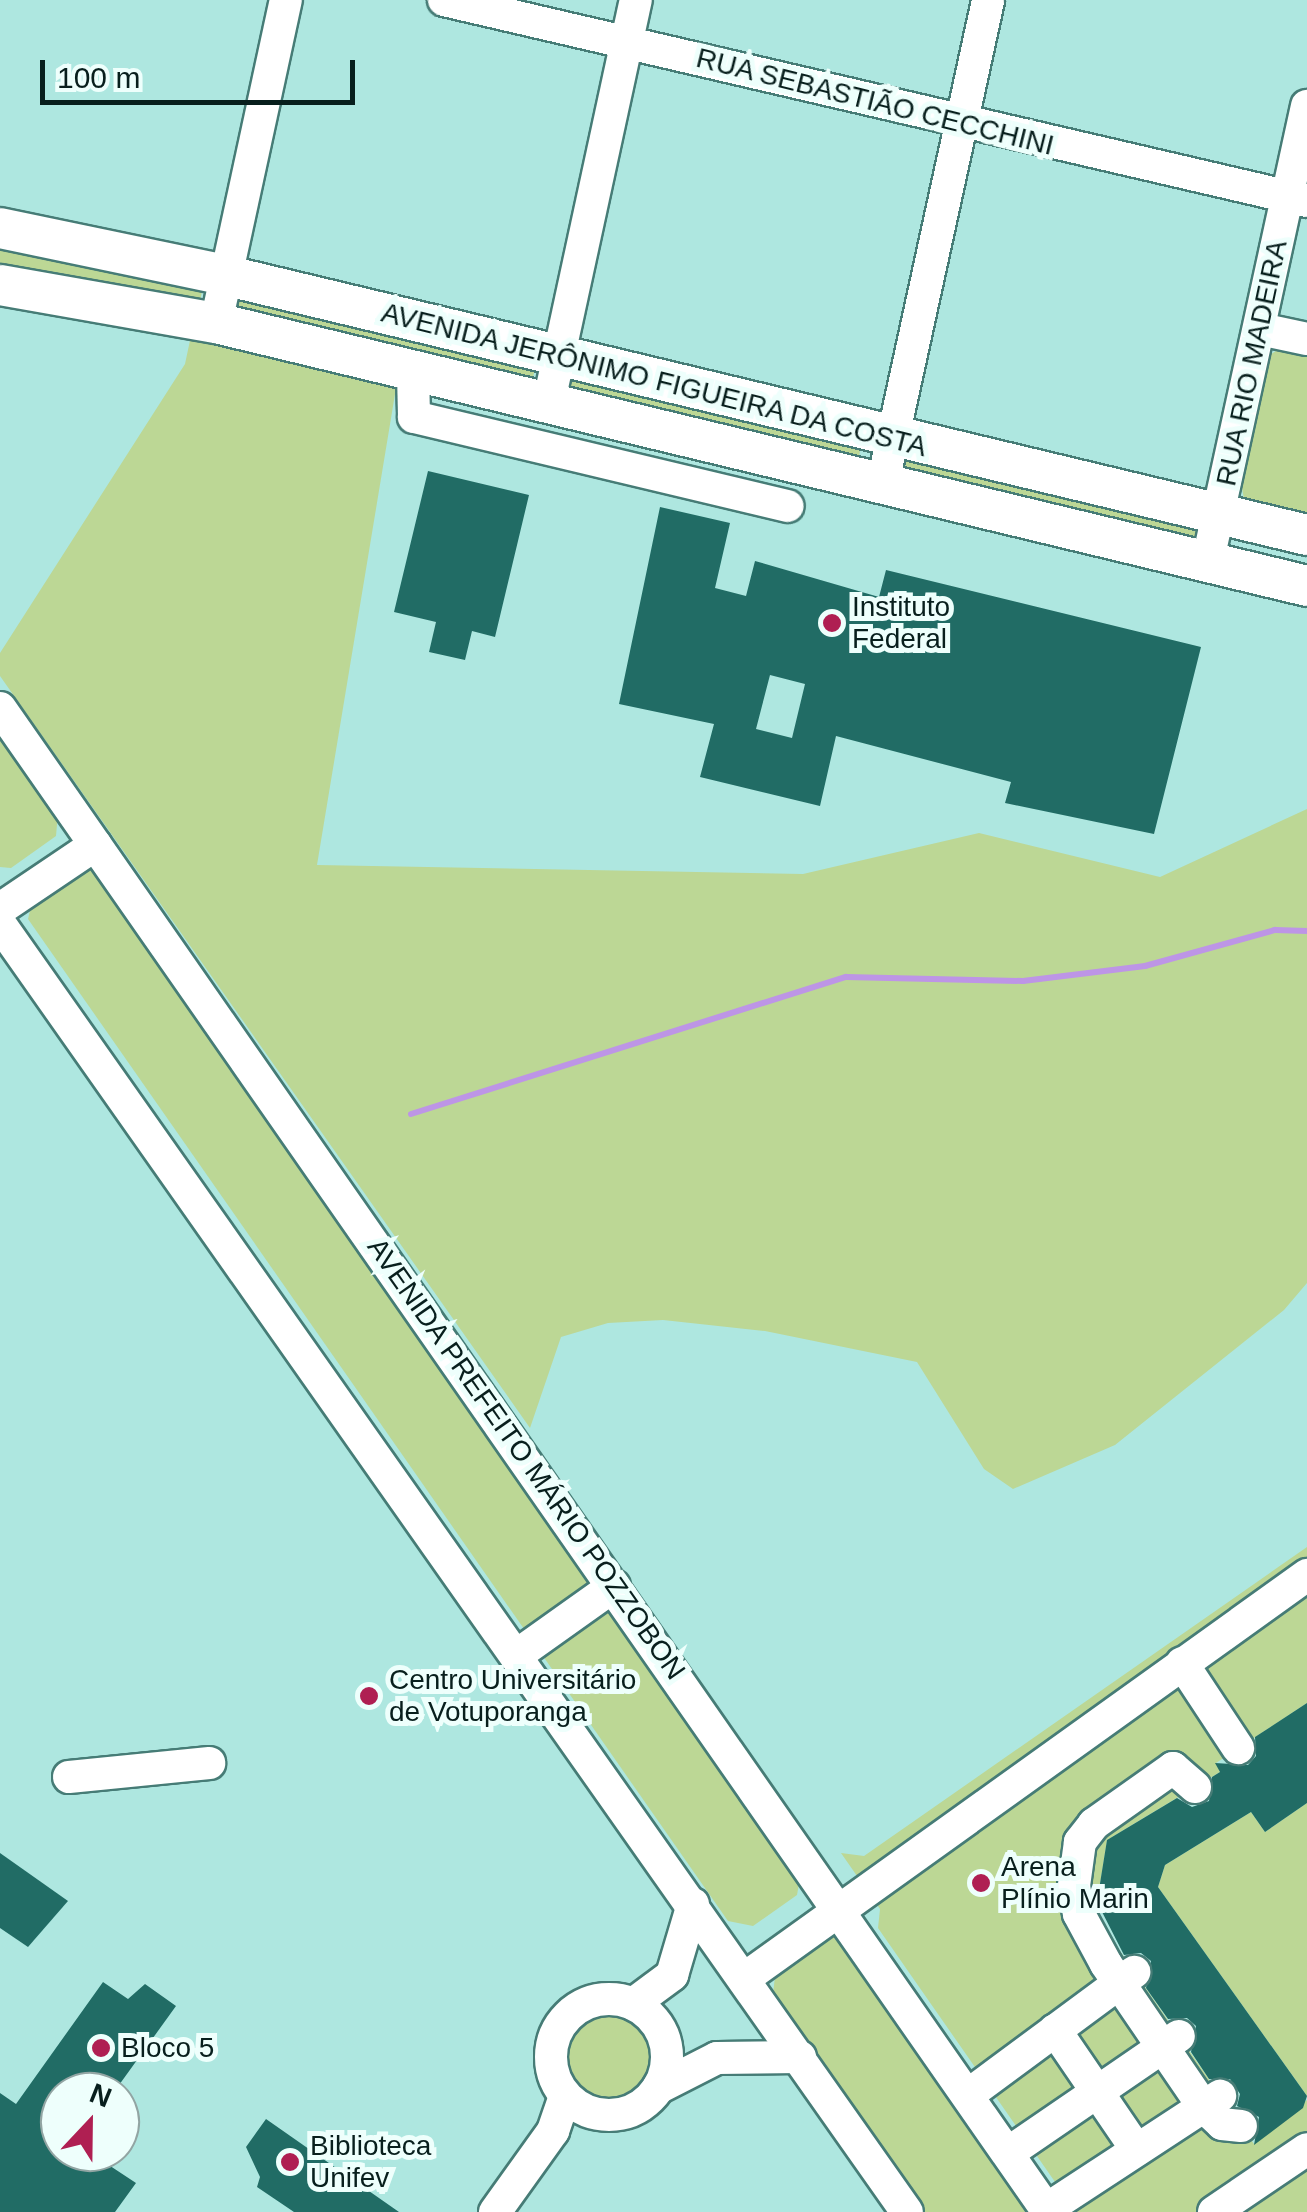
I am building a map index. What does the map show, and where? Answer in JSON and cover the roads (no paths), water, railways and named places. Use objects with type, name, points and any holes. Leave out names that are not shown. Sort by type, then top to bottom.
[{"type":"main road","name":"AVENIDA JERÔNIMO FIGUEIRA DA COSTA","points":[[0,228],[224,275],[1307,536]]},
{"type":"main road","name":"AVENIDA JERÔNIMO FIGUEIRA DA COSTA","points":[[0,285],[216,324],[1307,586]]},
{"type":"street","points":[[216,324],[286,0]]},
{"type":"street","name":"RUA SEBASTIÃO CECCHINI","points":[[444,0],[625,40],[958,124],[1297,199]]},
{"type":"street","points":[[548,406],[636,0]]},
{"type":"street","points":[[882,487],[889,438],[988,0]]},
{"type":"street","name":"RUA RIO MADEIRA","points":[[1208,560],[1260,329],[1297,199],[1307,106]]},
{"type":"street","points":[[1260,329],[1307,339]]},
{"type":"street","points":[[413,372],[414,417],[788,506]]},
{"type":"street","name":"AVENIDA PREFEITO MÁRIO POZZOBON","points":[[0,708],[843,1910],[1047,2211]]},
{"type":"street","points":[[0,909],[94,845]]},
{"type":"street","points":[[0,924],[907,2212]]},
{"type":"street","points":[[745,1978],[1307,1575]]},
{"type":"street","points":[[517,1655],[614,1586]]},
{"type":"street","points":[[1182,1663],[1238,1748]]},
{"type":"street","points":[[69,1777],[209,1763]]},
{"type":"street","points":[[1195,1786],[1173,1768],[1094,1824],[1080,1842],[1078,1914],[1171,2041],[1212,2101],[1222,2124],[1241,2126]]},
{"type":"street","points":[[633,2004],[672,1974],[693,1904]]},
{"type":"street","points":[[968,2094],[1127,1977]]},
{"type":"street","points":[[658,2088],[667,2063],[663,2035],[633,2004],[605,1999],[578,2008],[556,2033],[552,2070],[577,2104],[628,2112],[658,2088],[717,2058],[800,2057]]},
{"type":"street","points":[[1055,2030],[1137,2150]]},
{"type":"street","points":[[1008,2152],[1094,2089],[1171,2041]]},
{"type":"street","points":[[1047,2211],[1212,2101]]},
{"type":"street","points":[[495,2212],[577,2104]]},
{"type":"street","points":[[1214,2212],[1307,2150]]},
{"type":"waterway","points":[[411,1114],[846,977],[1023,981],[1145,966],[1275,930],[1307,931]]},
{"type":"place","name":"Instituto Federal","points":[[832,623]]},
{"type":"place","name":"Centro Universitário de Votuporanga","points":[[369,1696]]},
{"type":"place","name":"Arena Plínio Marin","points":[[981,1883]]},
{"type":"place","name":"Bloco 5","points":[[101,2048]]},
{"type":"place","name":"Biblioteca Unifev","points":[[290,2162]]}]
